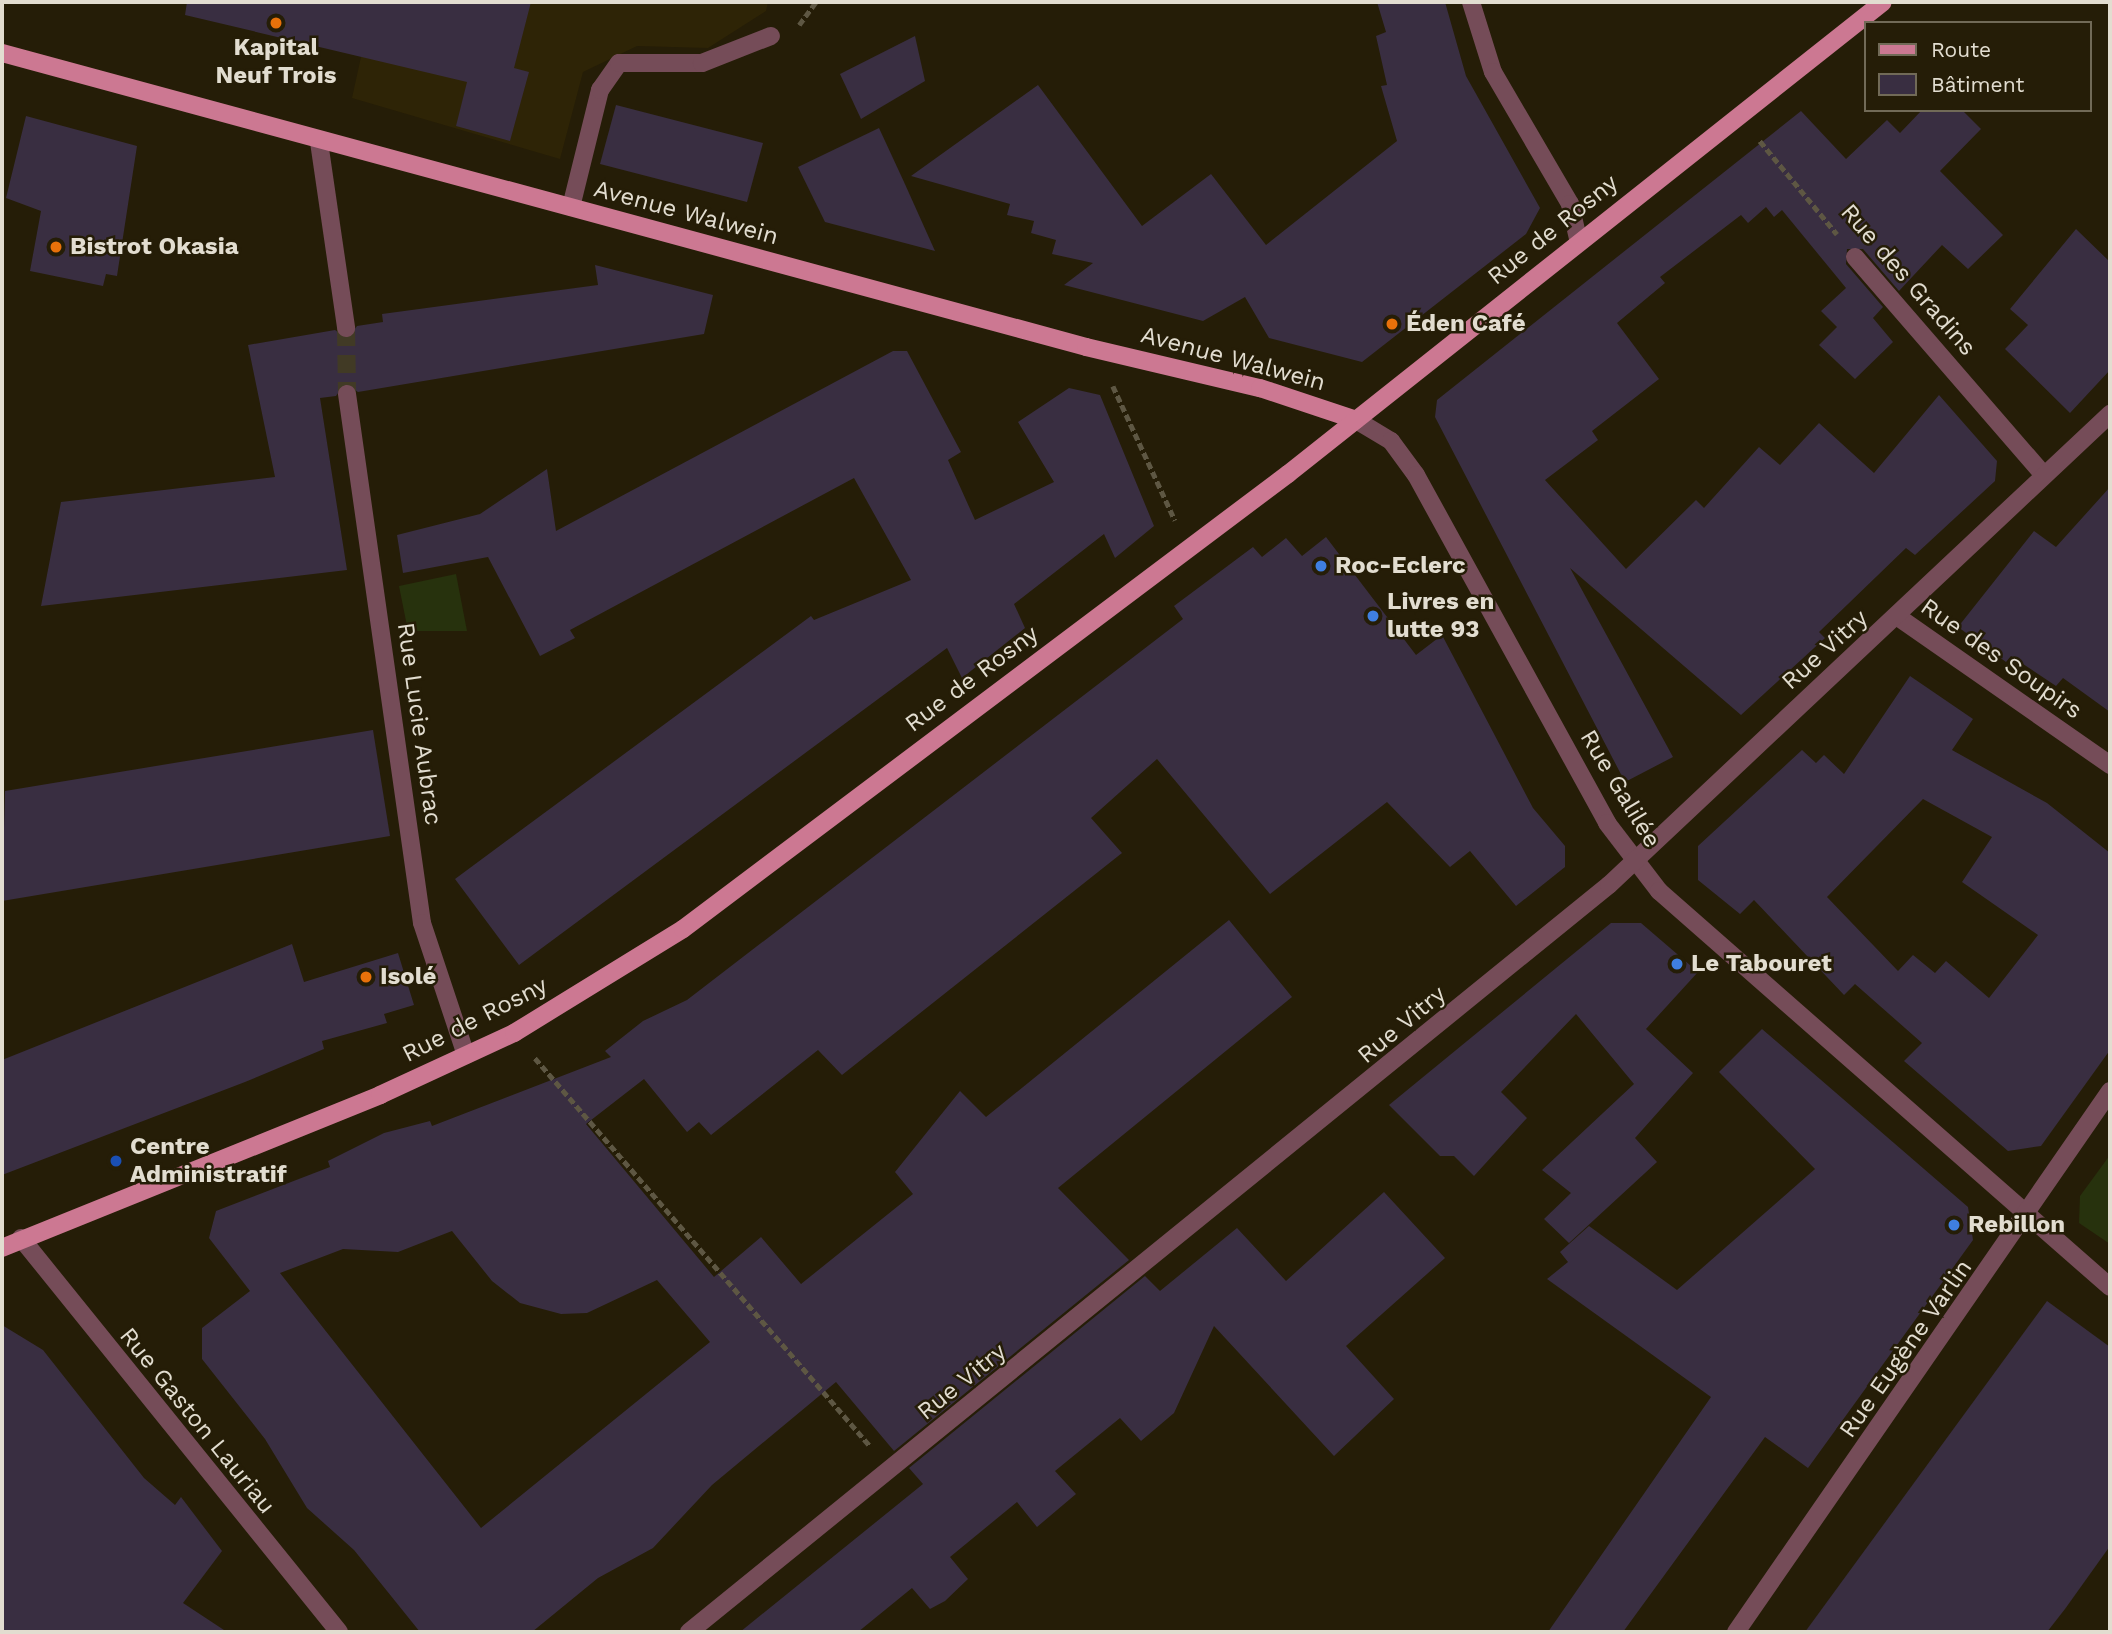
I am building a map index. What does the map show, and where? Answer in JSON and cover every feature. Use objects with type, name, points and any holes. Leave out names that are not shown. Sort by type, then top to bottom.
[{"type":"main road","name":"Rue de Rosny","points":[[2,1248],[514,1033],[683,929],[1356,420],[1578,239],[1740,116],[1883,2]]},
{"type":"main road","name":"Avenue Walwein","points":[[2,53],[319,142],[1117,354],[1260,388],[1356,420]]},
{"type":"street","points":[[1471,2],[1493,72],[1570,204],[1578,239]]},
{"type":"street","points":[[571,207],[600,90],[619,63],[702,63],[771,36]]},
{"type":"street","points":[[319,142],[346,328]]},
{"type":"street","name":"Rue des Gradins","points":[[1855,257],[2043,474]]},
{"type":"street","name":"Rue Lucie Aubrac","points":[[348,394],[422,923],[466,1055]]},
{"type":"street","name":"Rue Vitry","points":[[689,1632],[1240,1191],[1634,862],[1898,617],[2043,474],[2110,414]]},
{"type":"street","name":"Rue Galilée","points":[[1356,420],[1391,441],[1416,475],[1634,862],[2026,1218],[2110,1287]]},
{"type":"street","name":"Rue des Soupirs","points":[[1898,617],[2110,765]]},
{"type":"street","name":"Rue Eugène Varlin","points":[[1737,1632],[2026,1218],[2110,1091]]},
{"type":"street","name":"Rue Gaston Lauriau","points":[[21,1238],[339,1632]]},
{"type":"path","name":"Rue des Gradins","points":[[1740,116],[1855,257]]},
{"type":"path","points":[[1117,354],[1112,391],[1187,546]]},
{"type":"path","points":[[559,1087],[891,1470]]},
{"type":"shaded area","points":[[373,2],[768,2],[766,11],[708,48],[637,46],[583,72],[560,159],[352,98]]},
{"type":"green space","points":[[456,574],[467,631],[408,631],[399,586]]},
{"type":"green space","points":[[2110,1155],[2110,1244],[2079,1223],[2080,1196]]},
{"type":"building","points":[[187,2],[531,2],[514,68],[529,72],[510,141],[456,126],[467,82],[185,15]]},
{"type":"building","points":[[1377,2],[1445,2],[1466,76],[1540,208],[1526,234],[1362,362],[1269,338],[1245,297],[1203,321],[1064,285],[1093,263],[1052,254],[1056,240],[1031,233],[1034,221],[1007,215],[1010,204],[911,176],[1038,85],[1142,226],[1211,174],[1266,245],[1397,141],[1381,86],[1387,85],[1376,36],[1386,32]]},
{"type":"building","points":[[915,36],[925,81],[861,119],[840,74]]},
{"type":"building","points":[[616,105],[763,143],[747,202],[600,164]]},
{"type":"building","points":[[1801,111],[1846,159],[1887,120],[1900,133],[1920,112],[1964,112],[1981,129],[1940,171],[2003,235],[1968,269],[1942,245],[1899,291],[1863,249],[1847,249],[1846,264],[1883,307],[1873,318],[1893,342],[1855,379],[1819,345],[1837,327],[1821,311],[1846,288],[1782,210],[1774,217],[1766,207],[1748,223],[1741,215],[1660,277],[1665,283],[1617,323],[1659,379],[1592,431],[1598,440],[1545,480],[1626,569],[1696,500],[1704,508],[1759,447],[1780,465],[1819,423],[1874,473],[1939,395],[1997,461],[1995,481],[1915,555],[1906,548],[1819,632],[1825,638],[1741,715],[1570,568],[1673,757],[1625,782],[1435,417],[1437,400]]},
{"type":"building","points":[[26,116],[137,146],[117,276],[106,274],[103,286],[30,271],[41,211],[6,198]]},
{"type":"building","points":[[879,128],[935,251],[825,222],[798,167]]},
{"type":"building","points":[[2076,229],[2110,262],[2110,370],[2070,413],[2005,349],[2028,325],[2010,309]]},
{"type":"building","points":[[595,265],[713,295],[704,334],[358,392],[345,383],[336,396],[320,398],[347,570],[41,606],[61,502],[275,477],[248,345],[335,330],[348,339],[357,326],[383,322],[382,314],[598,285]]},
{"type":"building","points":[[893,351],[907,351],[961,452],[948,460],[975,520],[1054,482],[1018,422],[1069,388],[1100,395],[1154,526],[1115,558],[1104,534],[1014,604],[1025,628],[962,678],[947,648],[519,965],[455,879],[811,616],[814,620],[911,580],[854,478],[570,630],[575,638],[540,656],[488,557],[403,573],[397,535],[480,514],[547,469],[556,531]]},
{"type":"building","points":[[2110,487],[2110,712],[2063,678],[2056,686],[2011,656],[2006,662],[1958,627],[2034,531],[2056,547]]},
{"type":"building","points":[[1326,537],[1416,655],[1442,635],[1533,808],[1565,846],[1565,867],[1516,906],[1470,851],[1450,867],[1387,802],[1270,894],[1157,759],[1091,818],[1122,853],[842,1075],[818,1050],[711,1135],[699,1122],[687,1132],[644,1079],[586,1124],[714,1277],[761,1237],[801,1284],[913,1194],[895,1172],[960,1091],[986,1117],[1229,920],[1292,997],[1058,1188],[1129,1260],[894,1451],[836,1382],[712,1485],[653,1548],[598,1578],[532,1632],[420,1632],[354,1550],[307,1508],[265,1439],[202,1359],[202,1328],[250,1291],[209,1238],[216,1211],[330,1167],[328,1161],[384,1133],[430,1121],[432,1126],[611,1057],[605,1051],[643,1021],[687,1000],[1183,619],[1174,606],[1253,547],[1262,557],[1286,538],[1302,556]],"holes":[[[452,1231],[492,1281],[520,1303],[561,1314],[587,1313],[657,1280],[710,1342],[481,1528],[280,1273],[343,1249],[398,1252]]]},
{"type":"building","points":[[1910,676],[1973,719],[1952,750],[2047,803],[2110,853],[2110,1050],[2041,1146],[2008,1151],[1904,1061],[1922,1043],[1855,984],[1844,995],[1754,900],[1740,914],[1698,880],[1698,846],[1802,750],[1816,763],[1824,755],[1844,774]],"holes":[[[1923,799],[1992,837],[1962,882],[2038,935],[1989,998],[1946,961],[1935,973],[1913,955],[1898,971],[1827,897]]]},
{"type":"building","points":[[373,730],[390,836],[2,901],[5,791]]},
{"type":"building","points":[[1611,923],[1641,923],[1698,972],[1646,1029],[1693,1073],[1635,1138],[1657,1162],[1569,1243],[1544,1219],[1571,1193],[1542,1170],[1634,1084],[1576,1014],[1501,1092],[1527,1118],[1474,1176],[1454,1156],[1440,1156],[1389,1105]]},
{"type":"building","points":[[292,944],[304,982],[398,953],[414,1005],[384,1014],[387,1023],[322,1041],[324,1049],[245,1082],[2,1175],[2,1060]]},
{"type":"building","points":[[1762,1029],[1968,1207],[1973,1240],[1808,1468],[1765,1437],[1623,1632],[1548,1632],[1711,1397],[1547,1279],[1568,1262],[1560,1252],[1589,1226],[1677,1290],[1815,1169],[1719,1072]]},
{"type":"building","points":[[1384,1192],[1445,1258],[1346,1346],[1394,1399],[1334,1456],[1214,1326],[1174,1413],[1141,1441],[1120,1418],[1055,1471],[1076,1494],[1037,1527],[1017,1502],[950,1557],[968,1579],[945,1601],[930,1609],[912,1588],[858,1632],[740,1632],[923,1484],[909,1468],[1145,1276],[1160,1291],[1237,1228],[1286,1281]]},
{"type":"building","points":[[2047,1301],[2110,1347],[2110,1546],[2065,1609],[2047,1632],[1805,1632]]},
{"type":"building","points":[[2,1325],[43,1350],[144,1478],[175,1505],[181,1497],[222,1551],[183,1603],[227,1632],[2,1632]]},
{"type":"tunnel","points":[[346,328],[347,394]]},
{"type":"place","name":"Kapital Neuf Trois","points":[[276,23]]},
{"type":"place","name":"Bistrot Okasia","points":[[56,247]]},
{"type":"place","name":"Éden Café","points":[[1392,324]]},
{"type":"place","name":"Roc-Eclerc","points":[[1321,566]]},
{"type":"place","name":"Livres en lutte 93","points":[[1373,616]]},
{"type":"place","name":"Le Tabouret","points":[[1677,964]]},
{"type":"place","name":"Isolé","points":[[366,977]]},
{"type":"place","name":"Centre Administratif","points":[[116,1161]]},
{"type":"place","name":"Rebillon","points":[[1954,1225]]}]
